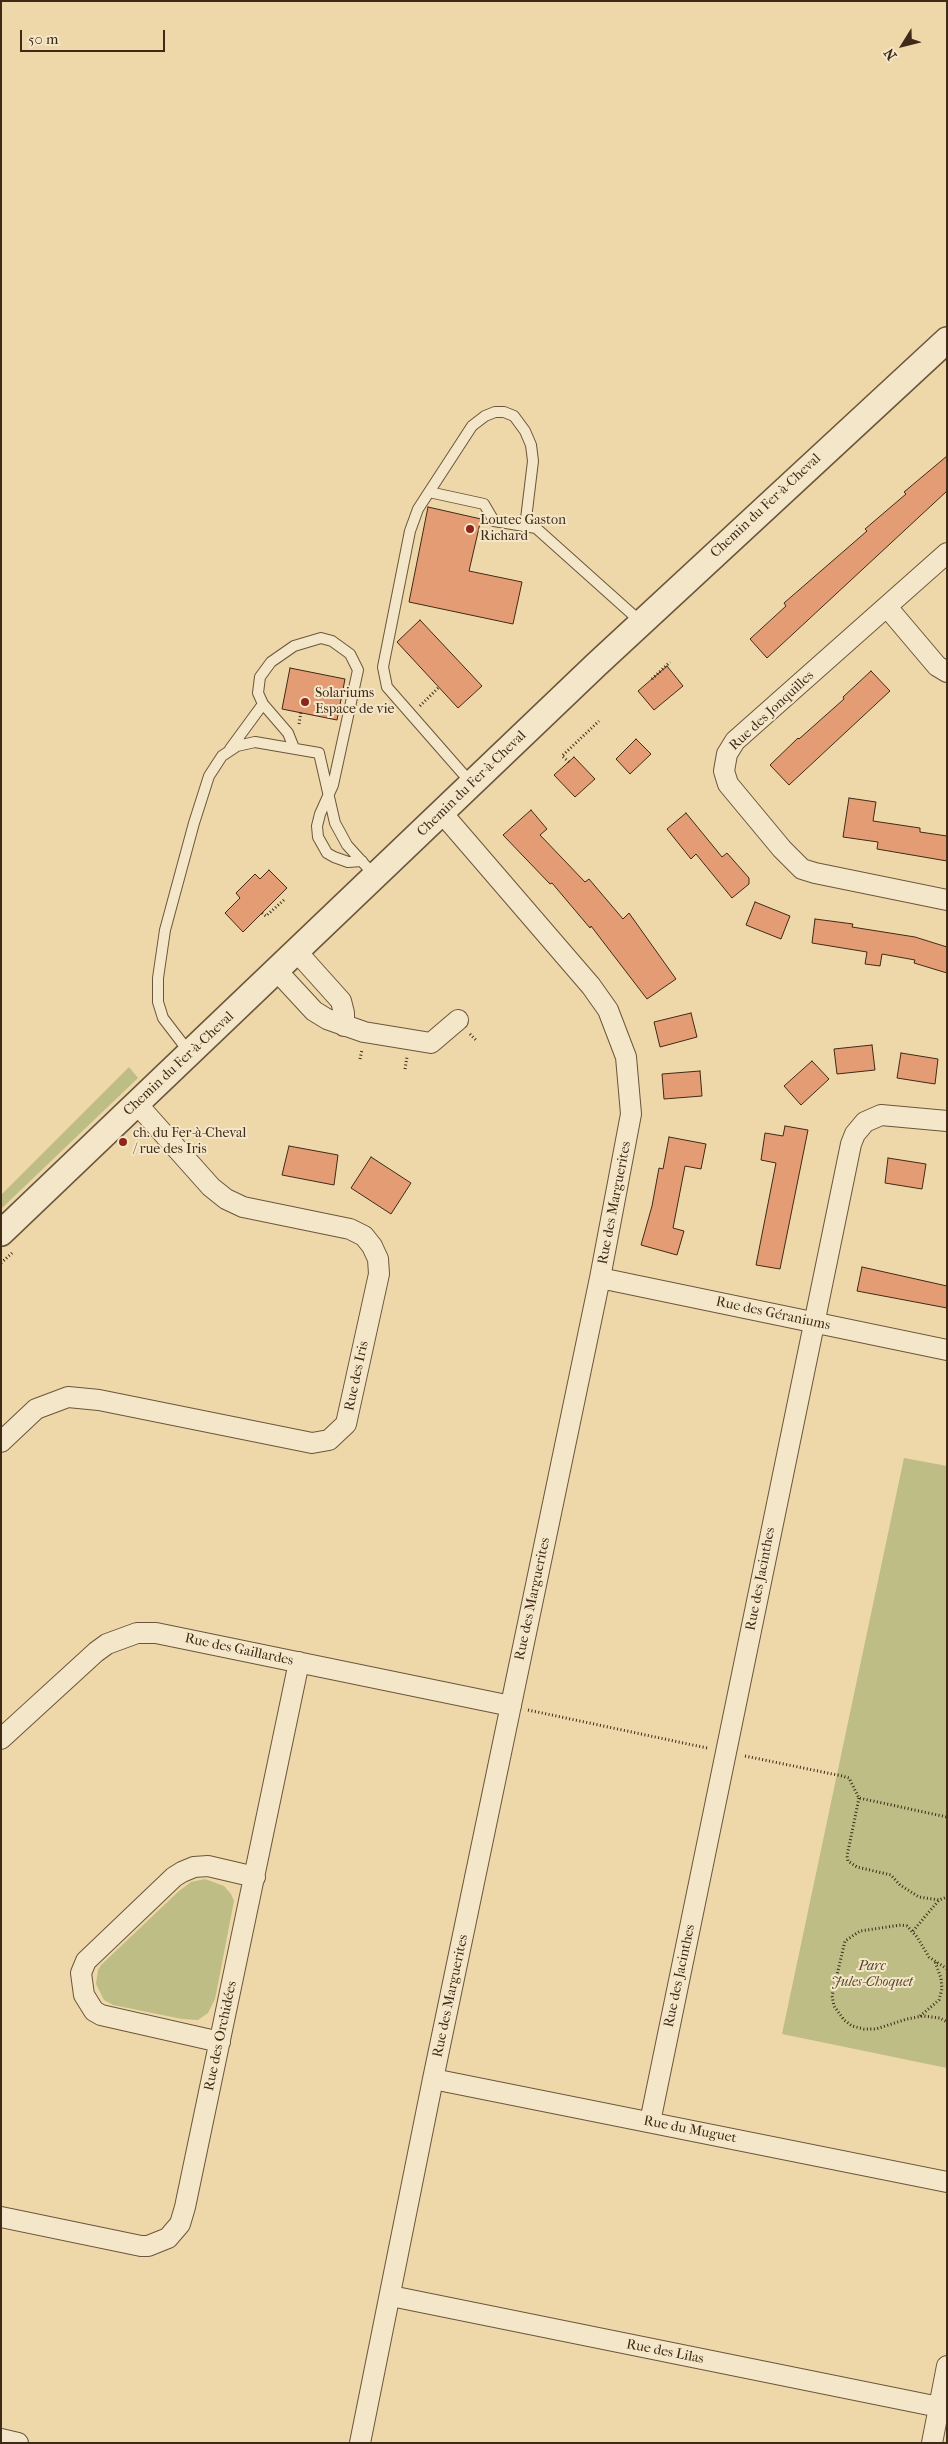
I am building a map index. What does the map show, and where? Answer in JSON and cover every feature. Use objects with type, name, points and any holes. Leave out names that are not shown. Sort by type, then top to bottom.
[{"type":"street","name":"Chemin du Fer-à-Cheval","points":[[1,1233],[297,952],[369,869],[442,813],[642,622],[947,340]]},
{"type":"street","name":"Rue des Jonquilles","points":[[947,553],[735,741],[725,758],[725,777],[728,784],[782,849],[802,868],[815,873],[947,900]]},
{"type":"street","points":[[887,607],[936,666],[947,672]]},
{"type":"street","name":"Rue des Marguerites","points":[[360,2443],[433,2079],[518,1708],[631,1114],[628,1070],[621,1041],[608,1010],[591,986],[442,813]]},
{"type":"street","points":[[297,952],[341,1001],[344,1007],[344,1026]]},
{"type":"street","points":[[277,971],[314,1011],[328,1020],[366,1033],[428,1044],[458,1020]]},
{"type":"street","name":"Rue des Iris","points":[[1,1442],[36,1410],[68,1397],[99,1400],[312,1442],[328,1440],[346,1424],[379,1274],[378,1259],[372,1246],[364,1236],[350,1229],[243,1207],[226,1199],[211,1186],[137,1104]]},
{"type":"street","name":"Rue des Jacinthes","points":[[650,2122],[814,1322],[855,1134],[865,1122],[881,1114],[947,1121]]},
{"type":"street","name":"Rue des Géraniums","points":[[600,1278],[947,1350]]},
{"type":"street","name":"Rue des Gaillardes","points":[[5,1728],[107,1644],[137,1632],[156,1633],[518,1708]]},
{"type":"street","name":"Rue des Orchidées","points":[[1,2217],[141,2246],[158,2243],[173,2234],[183,2217],[299,1662]]},
{"type":"street","points":[[220,2042],[101,2015],[94,2011],[84,1995],[81,1973],[86,1961],[174,1877],[182,1872],[194,1867],[208,1866],[255,1877]]},
{"type":"street","name":"Rue du Muguet","points":[[433,2079],[947,2182]]},
{"type":"street","name":"Rue des Lilas","points":[[391,2296],[939,2407]]},
{"type":"street","points":[[932,2443],[947,2366]]},
{"type":"street","points":[[1,2439],[18,2443]]},
{"type":"lane","points":[[472,784],[388,687],[383,667],[410,531],[418,509],[472,426],[486,416],[504,412],[514,416],[520,422],[531,445],[533,461],[525,527]]},
{"type":"lane","points":[[428,492],[484,504],[494,521],[536,528],[642,622]]},
{"type":"lane","points":[[294,748],[288,733],[263,704],[258,693],[260,677],[271,662],[294,646],[321,638],[332,641],[350,654],[356,662],[358,670],[340,757],[329,798],[320,814],[317,826],[318,837],[327,853],[341,860],[369,869]]},
{"type":"lane","points":[[190,1054],[163,1018],[158,1002],[158,978],[165,930],[209,776],[217,761],[229,749],[263,704]]},
{"type":"lane","points":[[229,749],[255,742],[320,753],[335,824],[340,835],[369,869]]},
{"type":"path","points":[[652,679],[670,662]]},
{"type":"path","points":[[411,715],[439,687]]},
{"type":"path","points":[[300,721],[301,712]]},
{"type":"path","points":[[569,762],[562,756],[599,721]]},
{"type":"path","points":[[262,913],[266,916],[285,899]]},
{"type":"path","points":[[518,1708],[713,1749]]},
{"type":"path","points":[[740,1755],[849,1778],[859,1798],[847,1856],[848,1861],[857,1867],[891,1875],[900,1885],[919,1897],[939,1900],[947,1897]]},
{"type":"path","points":[[859,1798],[947,1817]]},
{"type":"path","points":[[913,1931],[939,1900]]},
{"type":"path","points":[[946,2021],[940,2018],[919,2017],[876,2029],[864,2029],[852,2026],[844,2020],[834,2006],[832,1996],[845,1941],[860,1932],[901,1925],[908,1926],[929,1957],[947,1969]]},
{"type":"path","points":[[919,2017],[939,2000],[942,1989],[941,1978],[934,1962]]},
{"type":"green space","points":[[129,1067],[138,1078],[1,1209],[1,1195]]},
{"type":"green space","name":"Parc Jules-Choquet","points":[[904,1458],[947,1466],[947,2068],[782,2034]]},
{"type":"green space","points":[[205,1879],[224,1886],[234,1901],[215,1999],[208,2013],[198,2020],[182,2019],[113,2005],[104,2000],[96,1984],[98,1970],[101,1965],[179,1891],[191,1882]]},
{"type":"building","points":[[947,456],[947,491],[767,658],[750,639],[786,606],[784,603],[867,531],[865,529],[906,494],[904,492]]},
{"type":"building","points":[[428,507],[481,519],[469,571],[522,582],[513,624],[409,602]]},
{"type":"building","points":[[420,620],[482,686],[458,708],[397,642]]},
{"type":"building","points":[[667,666],[683,686],[654,710],[638,691]]},
{"type":"building","points":[[290,668],[345,679],[337,720],[282,709]]},
{"type":"building","points":[[871,671],[890,691],[789,785],[770,765],[798,738],[844,699],[843,697]]},
{"type":"building","points":[[636,739],[651,754],[630,774],[616,759]]},
{"type":"building","points":[[574,757],[595,779],[575,797],[554,775]]},
{"type":"building","points":[[849,798],[876,802],[873,821],[920,828],[920,832],[947,836],[947,861],[877,849],[878,842],[843,837]]},
{"type":"building","points":[[531,810],[547,829],[540,835],[585,882],[589,879],[623,919],[629,913],[676,979],[647,999],[591,926],[590,928],[552,883],[550,884],[503,835]]},
{"type":"building","points":[[686,813],[722,857],[727,853],[749,878],[749,884],[732,898],[696,854],[691,859],[667,829]]},
{"type":"building","points":[[269,870],[287,888],[243,932],[225,913],[240,898],[236,893],[255,874],[260,879]]},
{"type":"building","points":[[755,902],[790,916],[781,939],[746,925]]},
{"type":"building","points":[[815,919],[853,924],[852,927],[915,937],[947,947],[947,973],[914,963],[915,960],[882,954],[880,966],[865,964],[867,952],[812,943]]},
{"type":"building","points":[[691,1013],[697,1037],[660,1047],[654,1022]]},
{"type":"building","points":[[872,1045],[875,1070],[837,1074],[834,1049]]},
{"type":"building","points":[[901,1053],[938,1059],[935,1084],[897,1078]]},
{"type":"building","points":[[812,1061],[829,1079],[801,1105],[784,1086]]},
{"type":"building","points":[[700,1071],[702,1096],[664,1099],[662,1074]]},
{"type":"building","points":[[785,1126],[808,1130],[780,1269],[756,1265],[776,1163],[761,1160],[765,1133],[783,1136]]},
{"type":"building","points":[[669,1137],[706,1144],[701,1169],[685,1166],[673,1228],[684,1231],[677,1255],[641,1245],[652,1206],[659,1168],[663,1169]]},
{"type":"building","points":[[289,1146],[338,1155],[334,1185],[282,1175]]},
{"type":"building","points":[[371,1157],[411,1183],[391,1214],[351,1188]]},
{"type":"building","points":[[888,1158],[926,1164],[922,1189],[885,1183]]},
{"type":"building","points":[[862,1267],[947,1286],[947,1308],[857,1291]]},
{"type":"place","name":"Loutec Gaston Richard","points":[[470,529]]},
{"type":"place","name":"Solariums Espace de vie","points":[[305,702]]},
{"type":"place","name":"ch. du Fer-à-Cheval / rue des Iris","points":[[123,1142]]}]
